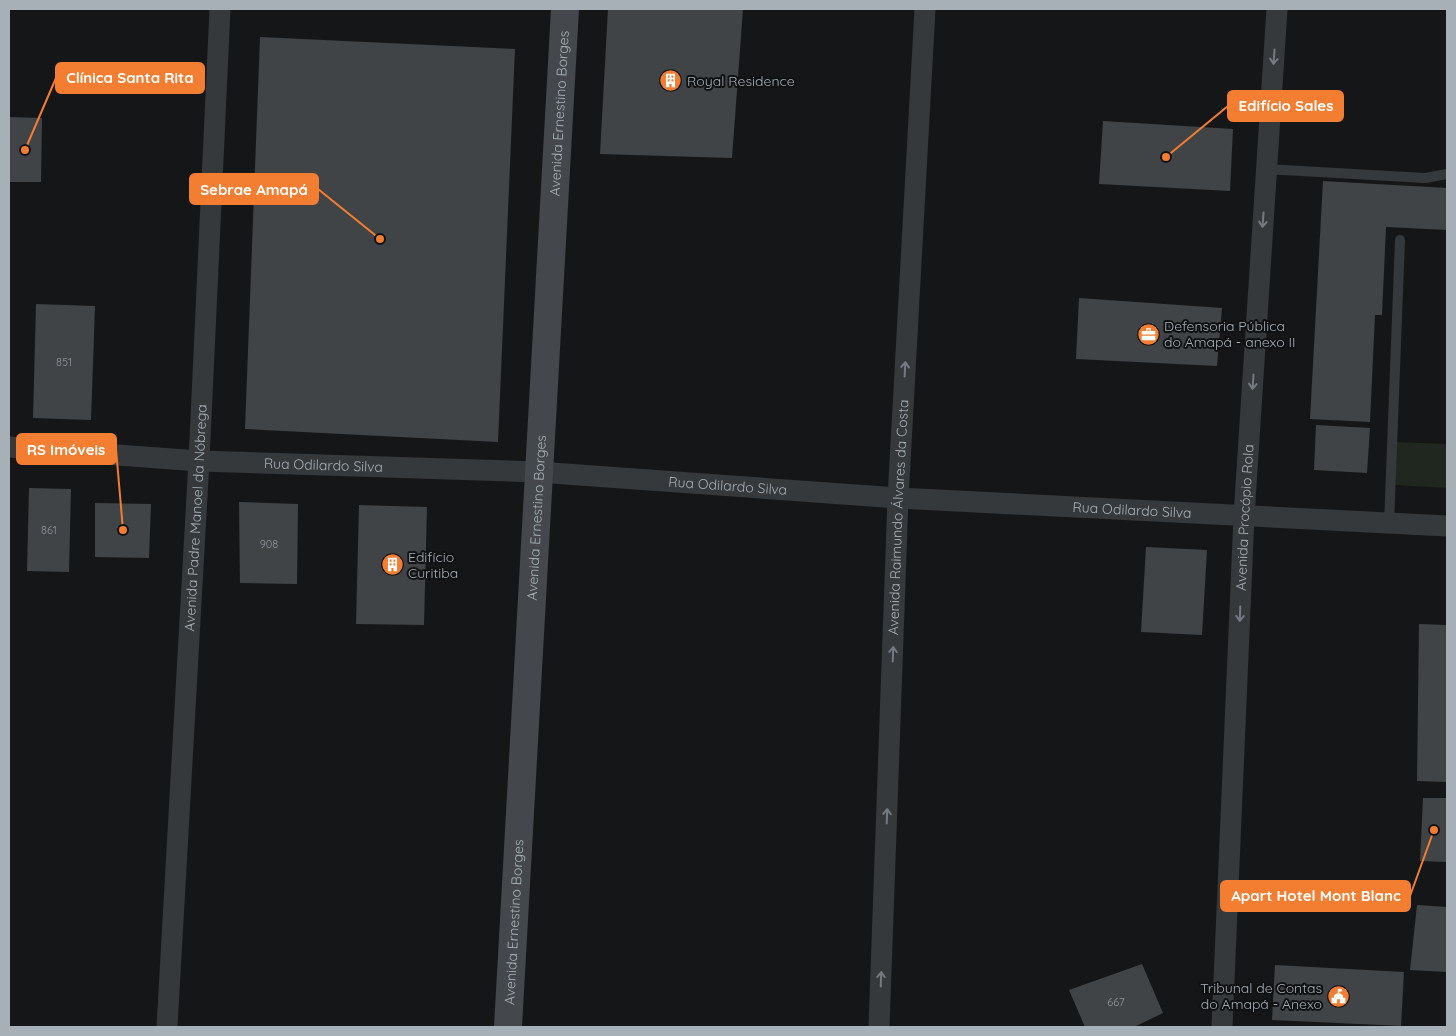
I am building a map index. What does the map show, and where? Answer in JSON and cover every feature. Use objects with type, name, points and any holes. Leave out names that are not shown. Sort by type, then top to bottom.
[{"type":"street","name":"Avenida Padre Manoel da Nóbrega","points":[[167,1027],[199,461],[220,9]]},
{"type":"street","name":"Avenida Ernestino Borges","points":[[508,1027],[565,9]]},
{"type":"street","name":"Avenida Raimundo Álvares da Costa","points":[[880,1027],[898,498],[925,9]]},
{"type":"street","name":"Avenida Procópio Rola","points":[[1222,1027],[1244,516],[1277,9]]},
{"type":"street","name":"Rua Odilardo Silva","points":[[9,447],[199,461],[538,472],[898,498],[1447,526]]},
{"type":"lane","points":[[1267,169],[1425,178],[1447,174]]},
{"type":"lane","points":[[1389,524],[1400,240]]},
{"type":"shaded area","points":[[1396,442],[1447,444],[1447,488],[1395,485]]},
{"type":"building","name":"Royal Residence","points":[[608,9],[743,9],[732,158],[600,154]]},
{"type":"building","points":[[260,37],[515,49],[498,442],[245,429]]},
{"type":"building","points":[[9,117],[42,118],[41,182],[9,182]]},
{"type":"building","points":[[1103,121],[1233,129],[1230,191],[1099,184]]},
{"type":"building","points":[[1323,181],[1447,188],[1447,230],[1386,227],[1382,315],[1375,315],[1370,422],[1310,419]]},
{"type":"building","name":"Defensoria Pública do Amapá - anexo II","points":[[1079,298],[1222,308],[1217,366],[1076,359]]},
{"type":"building","points":[[36,304],[95,306],[91,420],[33,418]]},
{"type":"building","points":[[1316,425],[1370,428],[1367,473],[1314,470]]},
{"type":"building","points":[[29,488],[71,489],[69,572],[27,571]]},
{"type":"building","points":[[239,502],[298,504],[297,584],[240,583]]},
{"type":"building","points":[[95,503],[151,504],[149,558],[95,557]]},
{"type":"building","name":"Edifício Curitiba","points":[[359,505],[427,507],[424,625],[356,624]]},
{"type":"building","points":[[1146,547],[1207,550],[1202,635],[1141,632]]},
{"type":"building","points":[[1419,624],[1447,625],[1447,782],[1417,781]]},
{"type":"building","points":[[1423,798],[1447,798],[1447,862],[1420,861]]},
{"type":"building","points":[[1417,905],[1447,907],[1447,972],[1410,970]]},
{"type":"building","points":[[1142,964],[1163,1013],[1134,1027],[1085,1027],[1069,990]]},
{"type":"building","name":"Tribunal de Contas do Amapá - Anexo","points":[[1275,965],[1404,972],[1401,1026],[1272,1020]]},
{"type":"place","name":"Royal Residence","points":[[671,81]]},
{"type":"place","name":"Clínica Santa Rita","points":[[25,150]]},
{"type":"place","name":"Edifício Sales","points":[[1166,157]]},
{"type":"place","name":"Sebrae Amapá","points":[[380,239]]},
{"type":"place","name":"Defensoria Pública do Amapá - anexo II","points":[[1148,334]]},
{"type":"place","name":"RS Imóveis","points":[[123,530]]},
{"type":"place","name":"Edifício Curitiba","points":[[392,565]]},
{"type":"place","name":"Apart Hotel Mont Blanc","points":[[1434,830]]},
{"type":"place","name":"Tribunal de Contas do Amapá - Anexo","points":[[1338,996]]}]
